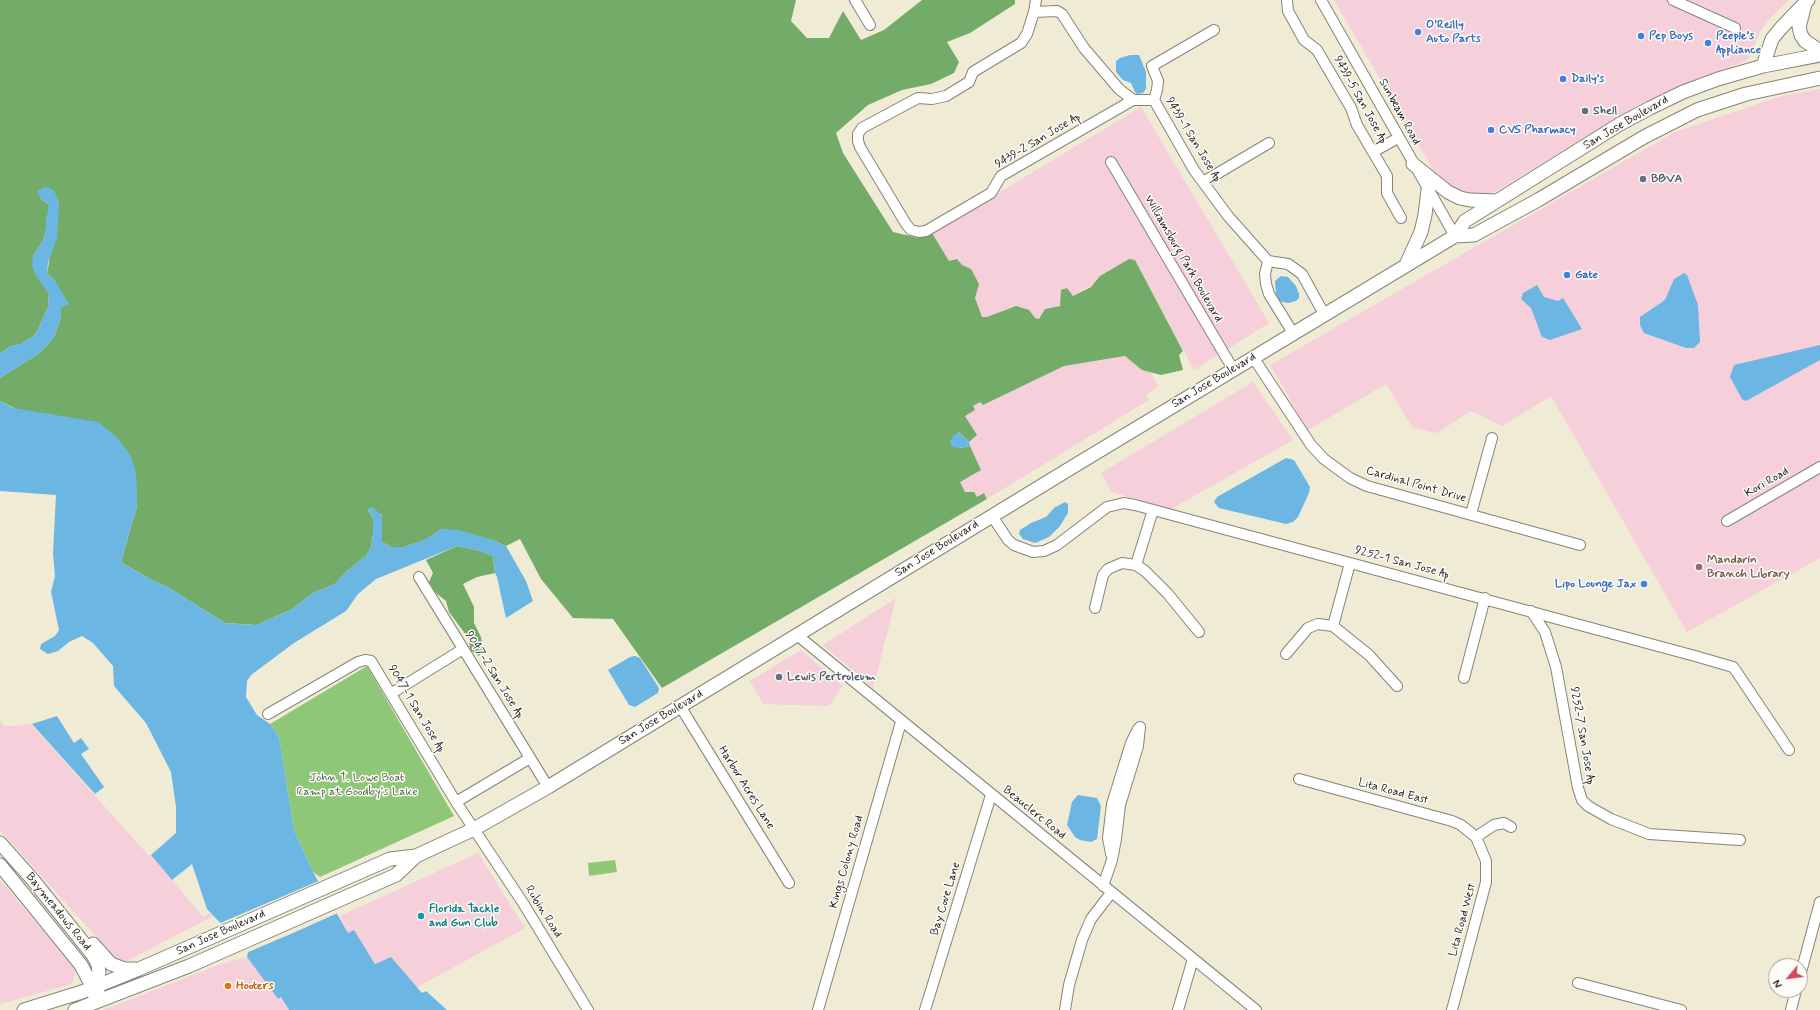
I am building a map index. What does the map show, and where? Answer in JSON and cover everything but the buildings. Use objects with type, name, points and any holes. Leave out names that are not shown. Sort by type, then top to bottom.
[{"type":"main road","points":[[1807,1],[1799,27],[1801,35],[1805,41],[1820,51]]},
{"type":"main road","points":[[1763,66],[1772,39],[1807,1]]},
{"type":"main road","name":"San Jose Boulevard","points":[[24,1010],[93,988],[390,860],[416,856],[474,829],[548,787],[1324,314],[1455,236],[1465,221],[1624,122],[1650,108],[1701,85],[1763,66],[1820,55]]},
{"type":"main road","name":"San Jose Boulevard","points":[[1455,236],[1474,235],[1538,200],[1644,137],[1697,110],[1746,94],[1820,78]]},
{"type":"main road","points":[[1413,164],[1448,192],[1460,198],[1497,201]]},
{"type":"main road","points":[[1406,265],[1421,232],[1425,216],[1428,190]]},
{"type":"main road","name":"Baymeadows Road","points":[[0,843],[33,880],[93,955],[98,964],[99,972],[88,1008]]},
{"type":"main road","name":"San Jose Boulevard","points":[[75,1010],[88,1008],[106,999],[340,901],[396,875],[416,856]]},
{"type":"main road","name":"Baymeadows Road","points":[[0,865],[81,965],[93,988],[106,999]]},
{"type":"main road","points":[[33,880],[111,964],[125,969],[139,969]]},
{"type":"street","points":[[855,0],[870,25]]},
{"type":"street","name":"9439-2 San Jose Ap","points":[[1036,0],[1027,34],[1021,43],[973,72],[969,82],[946,96],[932,99],[918,98],[862,128],[858,134],[860,147],[911,230],[919,232],[926,231],[985,197],[991,193],[1001,176],[1133,100]]},
{"type":"street","name":"9439-5 San Jose Ap","points":[[1287,0],[1288,10],[1304,40],[1317,50],[1351,108],[1357,125],[1387,176],[1387,193],[1401,218]]},
{"type":"street","name":"Sunbeam Road","points":[[1320,0],[1455,236]]},
{"type":"street","points":[[1673,0],[1735,28]]},
{"type":"street","points":[[1034,12],[1057,11],[1062,14],[1097,65],[1119,89],[1133,100]]},
{"type":"street","points":[[1154,100],[1158,81],[1152,66],[1214,30]]},
{"type":"street","name":"9439-1 San Jose Ap","points":[[1133,100],[1154,100],[1194,170],[1232,221],[1268,261]]},
{"type":"street","points":[[1373,152],[1398,138]]},
{"type":"street","points":[[1203,182],[1269,143]]},
{"type":"street","name":"Williamsburg Park Boulevard","points":[[1111,162],[1233,370]]},
{"type":"street","points":[[1293,333],[1269,294],[1265,274],[1268,261],[1288,264],[1302,274],[1324,314]]},
{"type":"street","name":"Cardinal Point Drive","points":[[1254,357],[1311,445],[1338,471],[1366,486],[1580,544]]},
{"type":"street","points":[[1470,514],[1492,438]]},
{"type":"street","name":"Kori Road","points":[[1727,521],[1820,467]]},
{"type":"street","name":"9252-1 San Jose Ap","points":[[992,516],[1008,540],[1014,545],[1033,552],[1044,551],[1057,545],[1107,507],[1124,503],[1485,598],[1733,667],[1789,750]]},
{"type":"street","points":[[1136,565],[1153,510]]},
{"type":"street","points":[[1095,608],[1103,575],[1108,569],[1122,563],[1136,565],[1145,571],[1168,594],[1200,632]]},
{"type":"street","points":[[1333,626],[1350,563]]},
{"type":"street","name":"9047-2 San Jose Ap","points":[[419,577],[548,787]]},
{"type":"street","points":[[1464,678],[1485,598]]},
{"type":"street","name":"9252-7 San Jose Ap","points":[[1531,611],[1545,632],[1556,667],[1578,788],[1582,800],[1588,806],[1611,819],[1649,834],[1740,840]]},
{"type":"street","points":[[1286,654],[1308,628],[1318,624],[1333,626],[1370,655],[1397,686]]},
{"type":"street","name":"Beauclerc Road","points":[[797,635],[901,722],[1256,1010]]},
{"type":"street","points":[[392,693],[463,649]]},
{"type":"street","name":"9047-1 San Jose Ap","points":[[268,714],[358,662],[371,660],[456,802],[474,829]]},
{"type":"street","name":"Harbor Acres Lane","points":[[680,706],[789,884]]},
{"type":"street","name":"Kings Colony Road","points":[[818,1010],[901,722]]},
{"type":"street","points":[[1103,886],[1112,860],[1116,839],[1121,788],[1131,743],[1140,727],[1138,746],[1121,788]]},
{"type":"street","points":[[456,802],[530,758]]},
{"type":"street","name":"Lita Road East","points":[[1298,779],[1452,821],[1461,825],[1476,837]]},
{"type":"street","name":"Bay Cove Lane","points":[[925,1010],[991,795]]},
{"type":"street","points":[[1476,837],[1494,826],[1504,823],[1511,827]]},
{"type":"street","name":"Rubin Road","points":[[474,829],[531,916],[588,1010]]},
{"type":"street","name":"Lita Road West","points":[[1452,1010],[1486,882],[1486,861],[1476,837]]},
{"type":"street","points":[[1065,1010],[1069,985],[1082,940],[1091,919],[1111,893]]},
{"type":"street","points":[[1805,958],[1820,902]]},
{"type":"street","points":[[1178,1010],[1193,959]]},
{"type":"street","points":[[1578,984],[1681,1010]]},
{"type":"street","points":[[1791,1010],[1794,998]]},
{"type":"shaded area","points":[[1334,0],[1789,0],[1770,18],[1759,33],[1750,57],[1743,62],[1679,86],[1642,103],[1493,193],[1478,197],[1459,195],[1438,178]]},
{"type":"shaded area","points":[[1820,89],[1820,558],[1687,632],[1551,396],[1502,426],[1471,411],[1437,433],[1413,428],[1386,384],[1308,430],[1270,365],[1675,132],[1778,97]]},
{"type":"shaded area","points":[[1141,107],[1269,323],[1194,370],[1135,260],[1072,296],[1039,319],[982,317],[932,233]]},
{"type":"shaded area","points":[[1126,356],[1142,370],[1151,372],[1158,386],[1146,395],[1149,400],[987,499],[984,493],[977,497],[965,492],[960,482],[981,470],[968,442],[977,435],[965,416],[974,410],[973,406],[980,402],[983,405],[1064,366]]},
{"type":"shaded area","points":[[1253,382],[1293,440],[1171,509],[1112,492],[1101,473]]},
{"type":"shaded area","points":[[896,598],[873,688],[823,645]]},
{"type":"shaded area","points":[[801,650],[843,686],[829,706],[763,704],[750,681]]},
{"type":"shaded area","points":[[0,721],[4,726],[19,726],[30,723],[148,855],[151,855],[203,917],[210,913],[213,916],[127,961],[116,959],[0,830]]},
{"type":"shaded area","points":[[478,853],[525,928],[416,988],[391,957],[375,964],[354,930],[348,933],[340,916]]},
{"type":"shaded area","points":[[0,880],[76,970],[72,984],[0,1004]]},
{"type":"shaded area","points":[[247,957],[278,998],[281,997],[289,1010],[103,1010],[221,964]]},
{"type":"green space","points":[[0,0],[796,0],[791,21],[807,38],[829,38],[843,11],[861,40],[884,30],[922,0],[1015,0],[1015,4],[970,33],[947,42],[959,62],[954,73],[931,84],[902,90],[868,105],[836,133],[843,153],[893,232],[918,238],[932,233],[949,261],[957,259],[962,265],[971,269],[979,284],[975,298],[982,317],[987,317],[1016,306],[1029,310],[1035,318],[1039,319],[1045,309],[1060,306],[1061,290],[1067,288],[1073,296],[1091,287],[1100,276],[1129,259],[1135,260],[1183,351],[1179,355],[1183,370],[1161,375],[1142,370],[1125,356],[1064,366],[983,405],[980,402],[973,406],[975,410],[965,416],[977,435],[969,442],[959,432],[959,448],[970,446],[981,470],[960,482],[965,492],[974,492],[977,497],[984,493],[987,499],[662,688],[613,619],[573,618],[541,579],[520,539],[506,546],[493,540],[442,529],[425,540],[404,547],[391,547],[382,542],[382,515],[368,509],[373,519],[371,547],[366,556],[348,570],[335,584],[313,593],[291,610],[256,625],[225,623],[169,588],[121,562],[137,506],[135,469],[0,401],[0,378],[41,352],[54,337],[61,317],[61,308],[54,279],[47,274],[59,203],[41,199],[49,205],[49,212],[46,220],[46,230],[43,241],[33,256],[49,294],[48,308],[35,335],[21,344],[11,346],[0,354]]},
{"type":"green space","points":[[457,546],[477,550],[493,556],[495,573],[477,577],[463,584],[474,607],[474,623],[481,637],[483,650],[479,656],[470,650],[469,639],[449,612],[446,601],[436,593],[429,582],[433,573],[426,560]]},
{"type":"green space","name":"John T. Lowe Boat Ramp at Goodby's Lake","points":[[367,666],[454,816],[320,877],[313,872],[294,830],[279,737],[270,724]]},
{"type":"green space","points":[[615,860],[617,872],[589,876],[588,863]]},
{"type":"water","points":[[1130,55],[1139,55],[1146,72],[1146,89],[1143,93],[1137,94],[1131,83],[1123,80],[1116,72],[1116,61]]},
{"type":"water","points":[[45,187],[54,190],[59,203],[57,238],[48,263],[47,274],[54,279],[69,304],[61,308],[61,317],[54,337],[41,352],[0,378],[0,354],[11,346],[21,344],[35,335],[48,308],[49,294],[36,276],[32,265],[33,256],[43,241],[46,230],[49,205],[41,199],[37,191]]},
{"type":"water","points":[[1684,273],[1687,275],[1698,305],[1700,342],[1694,348],[1686,348],[1644,333],[1640,325],[1640,317],[1665,300],[1674,279]]},
{"type":"water","points":[[1281,276],[1288,277],[1296,286],[1299,298],[1296,301],[1288,303],[1279,301],[1276,295],[1275,281]]},
{"type":"water","points":[[1537,285],[1544,297],[1558,301],[1563,298],[1582,329],[1550,340],[1542,337],[1531,308],[1521,299],[1523,293]]},
{"type":"water","points":[[1820,345],[1820,360],[1746,401],[1742,399],[1730,377],[1734,365]]},
{"type":"water","points":[[0,401],[13,408],[98,422],[117,437],[130,455],[135,469],[137,487],[137,506],[121,562],[169,588],[225,623],[256,625],[291,610],[313,593],[335,584],[348,570],[366,556],[371,547],[373,519],[368,508],[373,507],[382,516],[382,542],[391,547],[404,547],[424,540],[442,529],[459,530],[493,540],[506,546],[526,581],[533,601],[506,618],[495,573],[493,556],[477,550],[457,546],[376,579],[358,594],[346,611],[294,643],[251,675],[247,681],[246,697],[257,715],[270,724],[279,737],[294,830],[313,872],[348,933],[354,930],[375,964],[391,957],[422,993],[426,991],[447,1010],[289,1010],[281,997],[278,999],[247,957],[248,952],[207,909],[192,864],[172,880],[151,855],[176,833],[176,807],[171,772],[146,723],[114,686],[113,666],[93,643],[82,636],[69,642],[58,651],[48,654],[40,649],[41,644],[55,636],[59,630],[51,592],[55,576],[53,554],[56,495],[0,491]]},
{"type":"water","points":[[959,432],[969,442],[970,446],[959,448],[952,447],[950,442],[954,435]]},
{"type":"water","points":[[1286,458],[1294,460],[1310,487],[1309,493],[1298,517],[1293,522],[1286,524],[1219,508],[1214,502],[1217,497]]},
{"type":"water","points":[[1065,502],[1068,504],[1068,513],[1060,526],[1049,537],[1035,543],[1023,539],[1019,534],[1020,530],[1031,523],[1046,517],[1054,508]]},
{"type":"water","points":[[635,656],[640,658],[659,688],[658,693],[635,707],[629,705],[608,670],[630,657]]},
{"type":"water","points":[[57,716],[74,743],[81,738],[89,749],[81,754],[104,787],[95,794],[32,724]]},
{"type":"water","points":[[1078,795],[1097,798],[1101,806],[1097,839],[1091,842],[1080,840],[1075,837],[1067,825],[1072,802]]},
{"type":"pier","points":[[321,880],[340,912],[293,933],[246,953],[218,924]]},
{"type":"place","name":"O'Reilly Auto Parts","points":[[1418,32]]},
{"type":"place","name":"Pep Boys","points":[[1641,36]]},
{"type":"place","name":"Peeple’s Appliance","points":[[1708,43]]},
{"type":"place","name":"Daily’s","points":[[1563,79]]},
{"type":"place","name":"Shell","points":[[1585,111]]},
{"type":"place","name":"CVS Pharmacy","points":[[1491,130]]},
{"type":"place","name":"BBVA","points":[[1643,179]]},
{"type":"place","name":"Gate","points":[[1567,275]]},
{"type":"place","name":"Mandarin Branch Library","points":[[1699,567]]},
{"type":"place","name":"Lipo Lounge Jax","points":[[1644,584]]},
{"type":"place","name":"Lewis Pertroleum","points":[[779,677]]},
{"type":"place","name":"Florida Tackle and Gun Club","points":[[421,916]]},
{"type":"place","name":"Hooters","points":[[228,986]]}]
